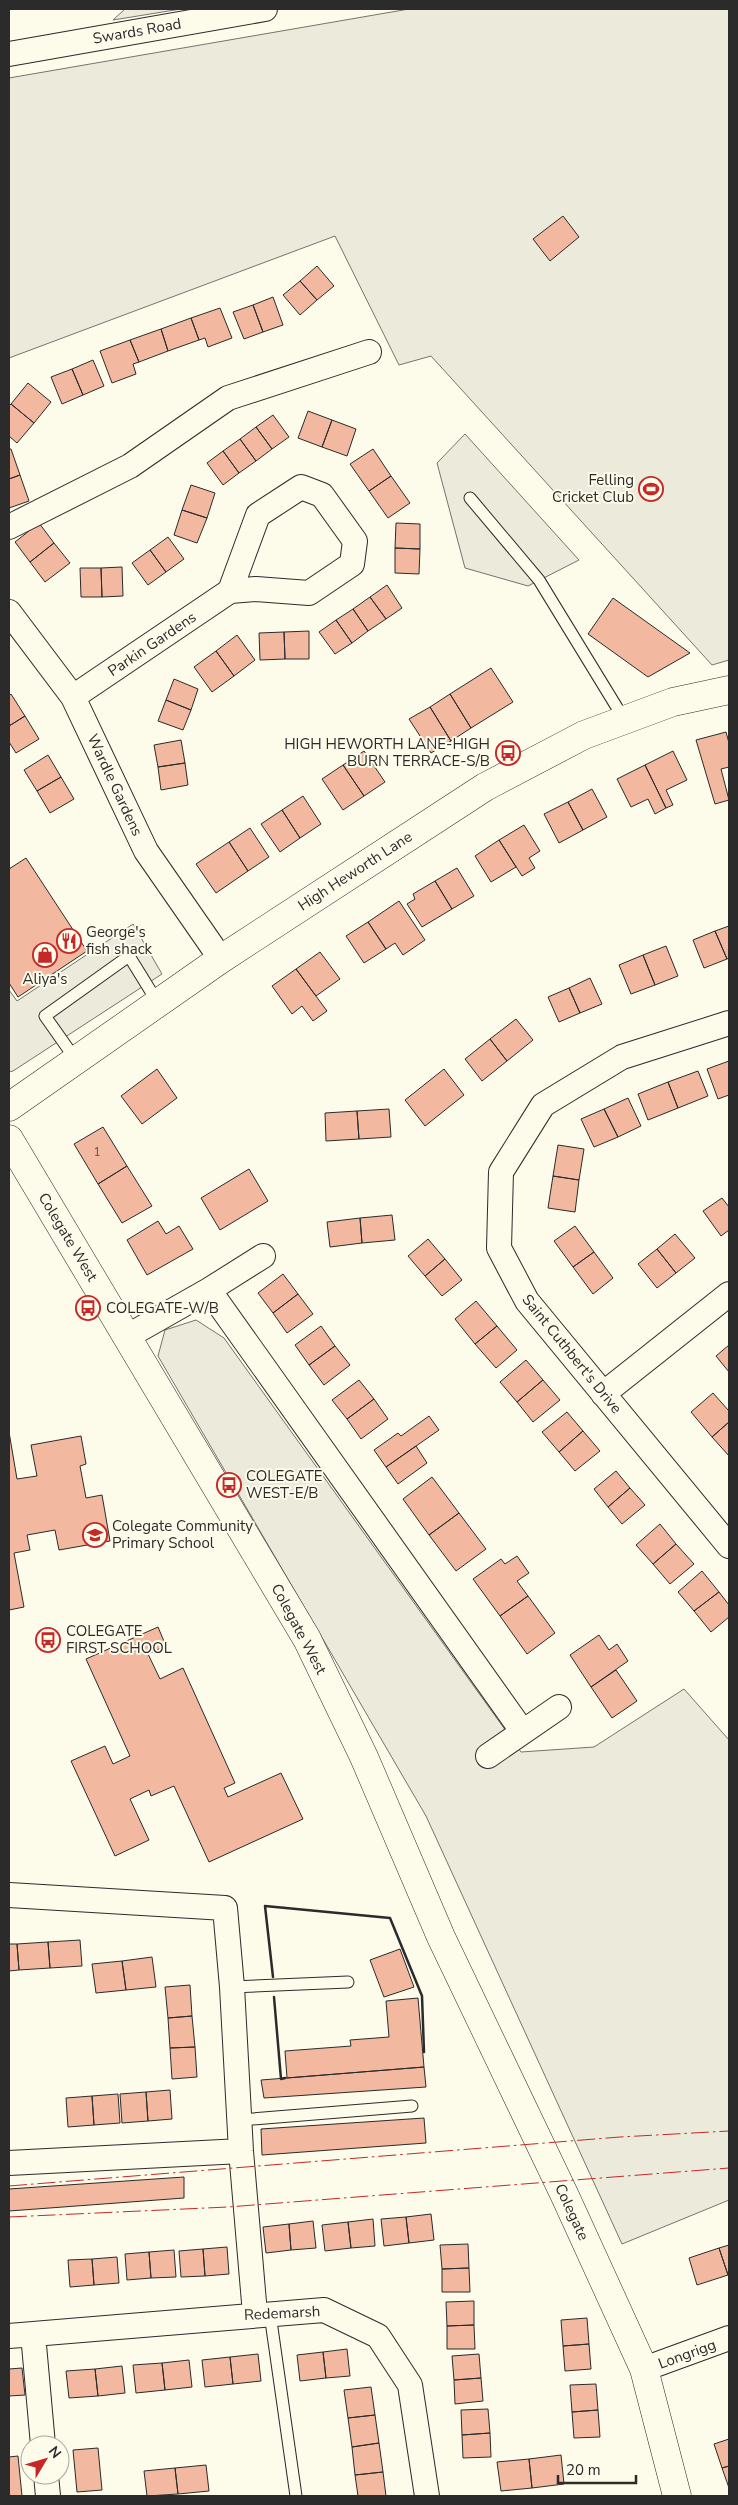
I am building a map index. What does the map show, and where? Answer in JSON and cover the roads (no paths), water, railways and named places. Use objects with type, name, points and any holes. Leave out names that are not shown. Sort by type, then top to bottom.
[{"type":"street","name":"Swards Road","points":[[9,54],[266,9]]},
{"type":"street","points":[[9,527],[130,466],[228,398],[369,352]]},
{"type":"street","name":"Parkin Gardens","points":[[73,697],[230,591],[256,589],[309,593],[352,564],[355,541],[322,496],[301,487],[258,515],[230,591]]},
{"type":"street","name":"Wardle Gardens","points":[[9,612],[73,697],[146,851],[221,959]]},
{"type":"street","name":"High Heworth Lane","points":[[9,1107],[221,959],[485,787],[543,755],[624,719],[673,702],[729,690]]},
{"type":"street","name":"Saint Cuthbert's Drive","points":[[729,1023],[622,1057],[543,1105],[501,1172],[499,1248],[527,1301],[729,1546]]},
{"type":"street","name":"Colegate West","points":[[9,1139],[308,1639],[364,1757],[441,1937]]},
{"type":"street","points":[[128,1336],[209,1290],[263,1256]]},
{"type":"street","points":[[209,1290],[523,1732]]},
{"type":"street","points":[[603,1394],[729,1294]]},
{"type":"street","points":[[488,1756],[559,1707]]},
{"type":"street","points":[[9,1895],[225,1908],[232,1987],[241,2151],[262,2314]]},
{"type":"street","name":"Colegate","points":[[441,1937],[565,2196],[644,2369],[678,2496]]},
{"type":"street","points":[[9,2163],[241,2151]]},
{"type":"street","name":"Redemarsh","points":[[9,2336],[324,2310],[378,2336],[410,2385],[427,2496]]},
{"type":"street","points":[[33,2334],[42,2435]]},
{"type":"street","name":"Longrigg","points":[[644,2369],[729,2338]]},
{"type":"lane","points":[[470,498],[539,580],[624,719]]},
{"type":"lane","points":[[76,1060],[45,1016],[129,956],[158,1003]]},
{"type":"lane","points":[[232,1987],[348,1982]]},
{"type":"lane","points":[[240,2120],[412,2106]]},
{"type":"lane","points":[[262,2314],[296,2496]]},
{"type":"place","name":"Felling Cricket Club","points":[[651,489]]},
{"type":"place","name":"HIGH HEWORTH LANE-HIGH BURN TERRACE-S/B","points":[[508,753]]},
{"type":"place","name":"George's fish shack","points":[[69,941]]},
{"type":"place","name":"Aliya's","points":[[45,955]]},
{"type":"place","name":"COLEGATE-W/B","points":[[88,1308]]},
{"type":"place","name":"COLEGATE WEST-E/B","points":[[229,1485]]},
{"type":"place","name":"Colegate Community Primary School","points":[[95,1535]]},
{"type":"place","name":"COLEGATE FIRST SCHOOL","points":[[48,1640]]}]
